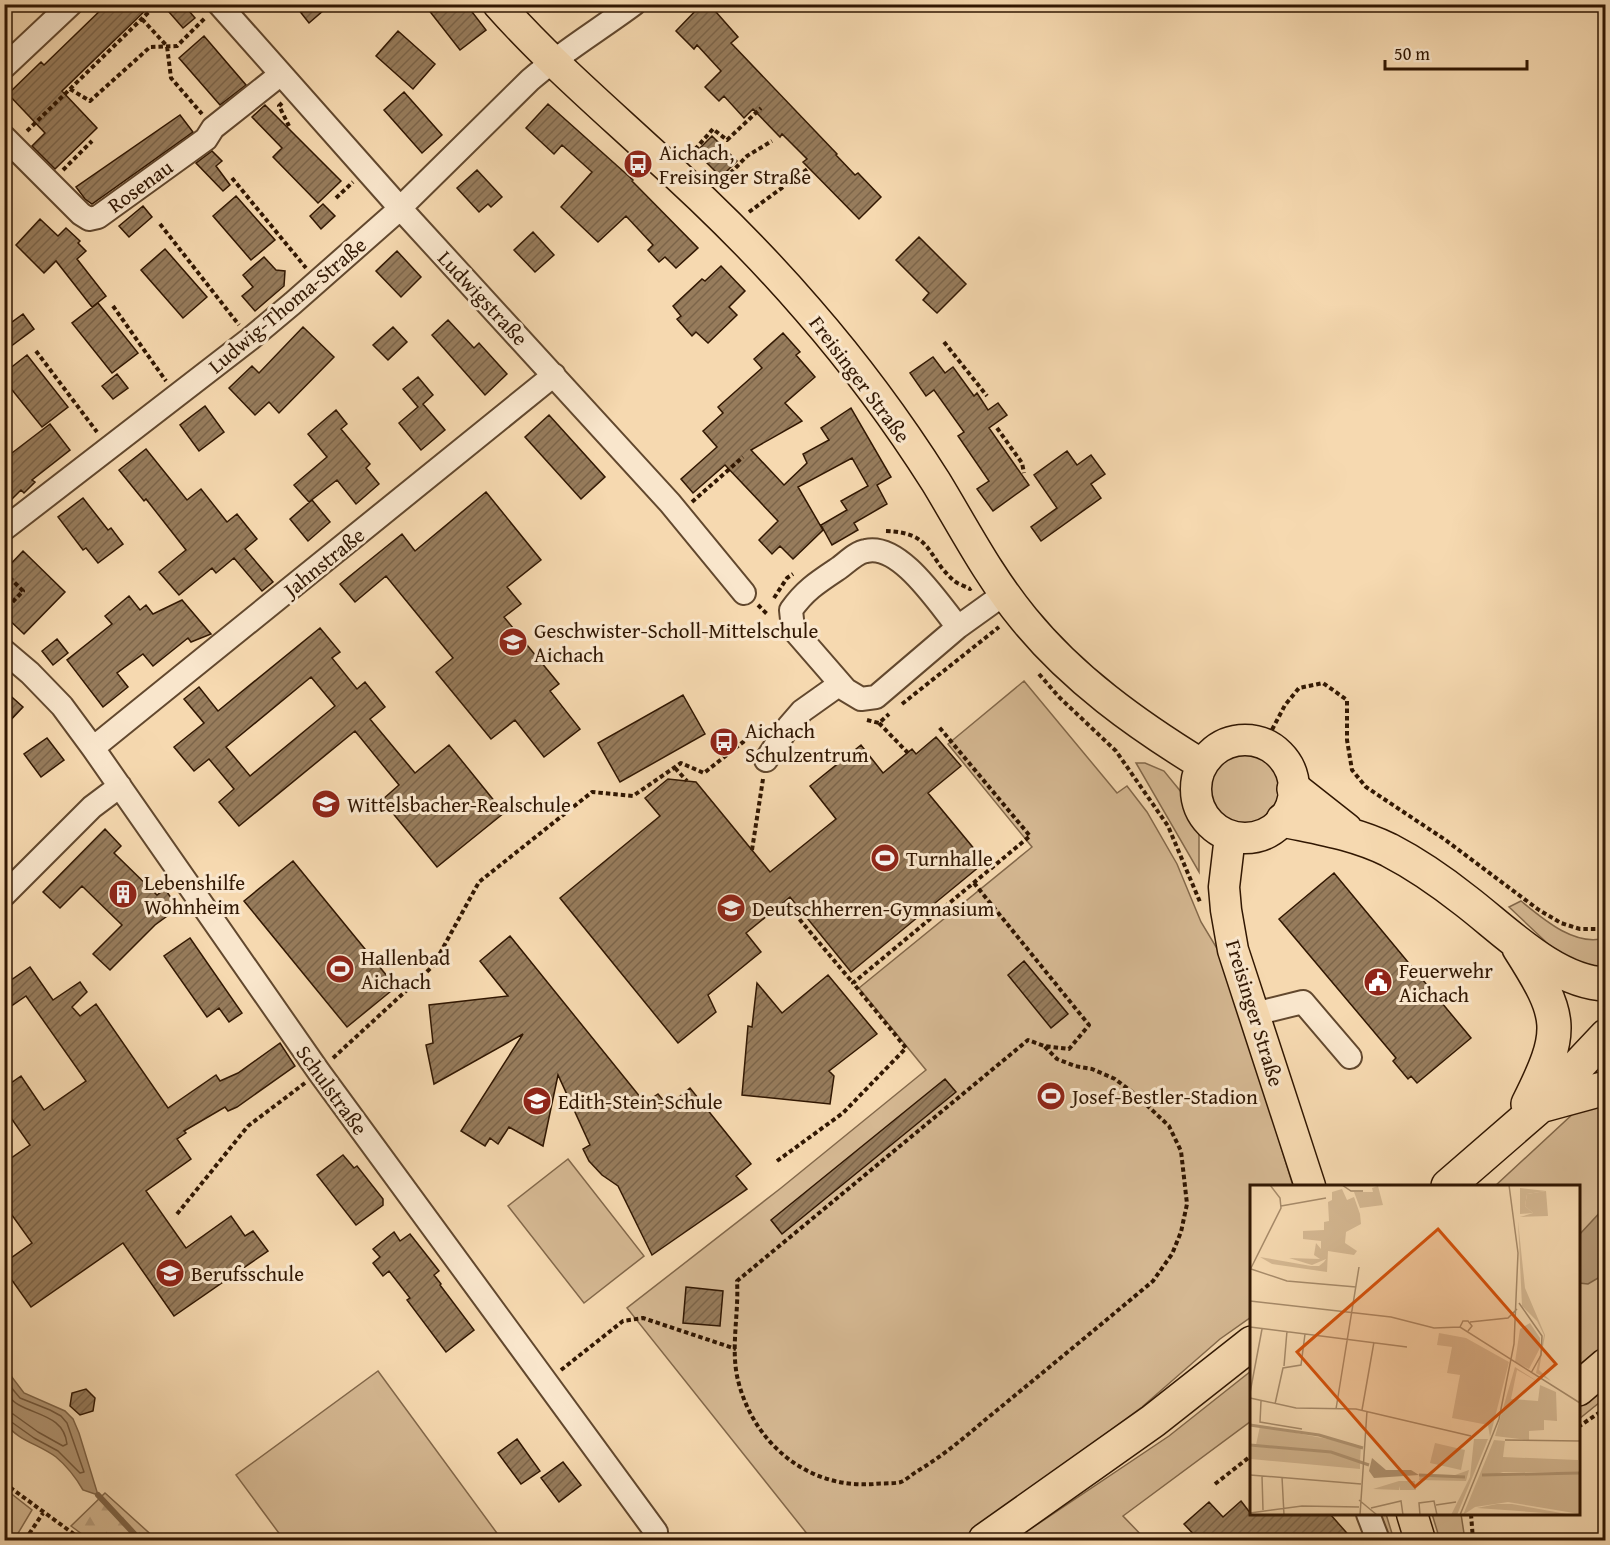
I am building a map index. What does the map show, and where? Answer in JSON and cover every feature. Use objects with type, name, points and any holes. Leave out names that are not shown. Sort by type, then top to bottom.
[{"type":"highway","points":[[1294,789],[1350,833]]},
{"type":"highway","points":[[1283,820],[1350,833],[1389,850],[1426,872],[1513,939],[1563,973],[1581,981],[1605,984]]},
{"type":"highway","points":[[1513,939],[1549,1000],[1556,1030],[1549,1061],[1528,1117]]},
{"type":"highway","points":[[1449,1185],[1528,1117],[1605,1036]]},
{"type":"highway","points":[[1528,1117],[1605,1088]]},
{"type":"highway","points":[[985,1540],[1153,1421],[1250,1344]]},
{"type":"highway","points":[[1580,1387],[1605,1365]]},
{"type":"main road","name":"Freisinger Straße","points":[[498,4],[552,62],[733,229],[807,309],[893,418],[935,481],[992,592],[1025,620],[1063,661],[1115,708],[1150,733],[1201,764]]},
{"type":"main road","points":[[1248,739],[1265,743],[1284,759],[1293,777],[1292,803],[1283,820],[1268,832],[1259,836],[1239,838],[1230,836],[1211,825],[1199,809],[1195,783],[1201,764],[1213,750],[1229,741],[1248,739]]},
{"type":"main road","name":"Freisinger Straße","points":[[1230,836],[1224,886],[1233,950],[1310,1185]]},
{"type":"main road","points":[[1412,1515],[1420,1540]]},
{"type":"street","points":[[4,67],[71,4]]},
{"type":"street","name":"Ludwig-Thoma-Straße","points":[[4,529],[250,339],[400,208],[530,80],[634,4]]},
{"type":"street","name":"Ludwigstraße","points":[[215,9],[281,74],[400,208],[554,375],[679,514],[744,593]]},
{"type":"street","name":"Rosenau","points":[[8,141],[81,214],[89,219],[98,217],[206,139],[213,128],[281,74]]},
{"type":"street","name":"Jahnstraße","points":[[93,748],[554,375]]},
{"type":"street","points":[[958,627],[900,561],[881,550],[864,551],[802,594],[791,610],[794,629],[840,684],[861,699],[876,697],[958,627],[992,592]]},
{"type":"street","name":"Schulstraße","points":[[4,651],[30,673],[62,706],[319,1072],[656,1532]]},
{"type":"street","points":[[766,760],[802,711],[840,684]]},
{"type":"street","points":[[4,895],[92,807],[120,786]]},
{"type":"street","points":[[1254,1014],[1303,1002],[1350,1057]]},
{"type":"street","points":[[1368,1515],[1378,1540]]},
{"type":"path","points":[[8,141],[70,89],[158,4]]},
{"type":"path","points":[[70,89],[90,101],[150,47],[177,46],[215,9]]},
{"type":"path","points":[[142,19],[167,46],[171,78],[213,128]]},
{"type":"path","points":[[674,173],[713,129],[727,140],[760,108]]},
{"type":"path","points":[[703,201],[747,156],[772,141]]},
{"type":"path","points":[[733,229],[751,210],[809,168]]},
{"type":"path","points":[[232,178],[317,282]]},
{"type":"path","points":[[160,224],[250,339]]},
{"type":"path","points":[[113,306],[177,396]]},
{"type":"path","points":[[944,342],[987,396]]},
{"type":"path","points":[[36,351],[109,448]]},
{"type":"path","points":[[997,428],[1022,463],[1024,473]]},
{"type":"path","points":[[679,514],[743,457]]},
{"type":"path","points":[[877,531],[901,532],[923,541],[954,581],[970,589],[992,592],[999,627]]},
{"type":"path","points":[[4,572],[23,591],[4,611]]},
{"type":"path","points":[[772,625],[768,615],[775,594],[787,578],[797,572]]},
{"type":"path","points":[[999,627],[1009,632]]},
{"type":"path","points":[[879,723],[999,627]]},
{"type":"path","points":[[1037,672],[1059,697],[1116,751],[1168,826],[1203,911]]},
{"type":"path","points":[[1265,743],[1286,705],[1299,688],[1323,683],[1347,700],[1347,740],[1352,770],[1366,787],[1444,839],[1539,910],[1561,923],[1580,929],[1605,929]]},
{"type":"path","points":[[859,718],[879,723],[908,753]]},
{"type":"path","points":[[177,1214],[248,1126],[319,1072],[433,966],[480,882],[592,792],[633,796],[681,763],[704,773],[769,722]]},
{"type":"path","points":[[853,983],[1030,836],[939,727]]},
{"type":"path","points":[[752,850],[766,760]]},
{"type":"path","points":[[675,768],[687,781]]},
{"type":"path","points":[[974,883],[1089,1025],[1069,1049],[1044,1046],[1028,1040],[737,1281],[739,1303],[735,1361],[748,1409],[765,1437],[784,1456],[802,1469],[827,1479],[853,1485],[901,1482],[942,1456],[1153,1281],[1172,1254],[1181,1232],[1187,1204],[1181,1151],[1169,1126],[1135,1094],[1115,1079],[1092,1069],[1057,1059],[1044,1046]]},
{"type":"path","points":[[777,1161],[843,1113],[906,1048],[785,902]]},
{"type":"path","points":[[547,1382],[623,1321],[643,1318],[736,1349]]},
{"type":"path","points":[[1580,1426],[1605,1408]]},
{"type":"path","points":[[1215,1484],[1250,1456]]},
{"type":"path","points":[[4,1483],[82,1540]]},
{"type":"path","points":[[25,1540],[44,1513]]},
{"type":"path","points":[[1471,1515],[1473,1540]]},
{"type":"green space","name":"Josef-Bestler-Stadion","points":[[1024,681],[1117,793],[1127,786],[1147,812],[1177,864],[1201,922],[1224,960],[1293,1185],[1250,1185],[1250,1318],[1220,1339],[1142,1407],[962,1540],[812,1540],[627,1308],[781,1188],[926,1070],[859,988],[1032,847],[948,744]]},
{"type":"green space","points":[[1253,752],[1272,762],[1280,774],[1282,788],[1280,802],[1272,814],[1260,822],[1239,824],[1220,814],[1212,802],[1210,781],[1220,762],[1232,754]]},
{"type":"green space","points":[[1136,763],[1145,763],[1164,771],[1186,798],[1199,833],[1199,872]]},
{"type":"green space","points":[[1521,901],[1549,923],[1571,935],[1582,939],[1605,938],[1605,968],[1570,961],[1546,942],[1509,907]]},
{"type":"green space","points":[[1605,1106],[1605,1342],[1597,1352],[1580,1364],[1580,1185],[1496,1185],[1575,1112]]},
{"type":"green space","points":[[568,1159],[644,1256],[584,1303],[508,1206]]},
{"type":"green space","points":[[378,1371],[502,1540],[284,1540],[236,1475]]},
{"type":"green space","points":[[1250,1372],[1250,1422],[1123,1516],[1146,1540],[1014,1540],[1169,1436]]},
{"type":"green space","points":[[1605,1384],[1605,1398],[1580,1418],[1580,1402]]},
{"type":"green space","points":[[4,1488],[32,1510],[14,1540],[5,1540]]},
{"type":"green space","points":[[105,1493],[157,1540],[90,1540],[71,1526]]},
{"type":"green space","points":[[1377,1515],[1386,1515],[1394,1540],[1387,1540]]},
{"type":"green space","points":[[1432,1515],[1461,1515],[1465,1540],[1440,1540]]},
{"type":"water","points":[[1605,1207],[1605,1274],[1588,1284],[1580,1283],[1580,1234]]},
{"type":"water","points":[[5,1368],[24,1393],[65,1411],[73,1419],[98,1495],[83,1490],[56,1457],[16,1434],[5,1423]]},
{"type":"building","points":[[107,4],[152,4],[62,91],[97,128],[55,169],[32,146],[45,133],[8,94],[41,62],[44,65]]},
{"type":"building","points":[[162,4],[183,4],[195,18],[183,28]]},
{"type":"building","points":[[294,4],[331,4],[309,23]]},
{"type":"building","points":[[424,4],[466,4],[486,30],[460,50]]},
{"type":"building","points":[[702,4],[709,4],[738,37],[731,43],[855,175],[858,173],[881,197],[859,219],[803,162],[807,159],[782,134],[780,137],[753,109],[744,118],[724,96],[719,101],[705,87],[721,71],[697,45],[694,49],[676,31]]},
{"type":"building","points":[[398,31],[435,64],[413,89],[376,56]]},
{"type":"building","points":[[204,36],[246,85],[220,105],[179,58]]},
{"type":"building","points":[[404,92],[442,135],[422,153],[384,110]]},
{"type":"building","points":[[548,104],[633,180],[698,248],[676,268],[665,257],[659,262],[648,250],[653,245],[626,216],[598,242],[561,207],[592,172],[562,145],[554,154],[526,128]]},
{"type":"building","points":[[265,105],[341,181],[318,203],[273,157],[282,148],[252,117]]},
{"type":"building","points":[[180,115],[193,132],[92,204],[85,199],[76,187]]},
{"type":"building","points":[[712,136],[737,161],[721,177],[696,152]]},
{"type":"building","points":[[212,151],[222,161],[216,166],[230,185],[223,191],[196,163]]},
{"type":"building","points":[[477,170],[502,197],[491,207],[488,204],[479,212],[457,188]]},
{"type":"building","points":[[236,196],[275,240],[251,260],[213,216]]},
{"type":"building","points":[[323,204],[335,216],[321,229],[310,216]]},
{"type":"building","points":[[143,206],[152,217],[129,237],[119,226]]},
{"type":"building","points":[[40,219],[58,236],[66,228],[80,241],[78,243],[86,251],[77,259],[106,296],[92,307],[56,261],[44,273],[16,245]]},
{"type":"building","points":[[533,232],[554,255],[535,272],[514,250]]},
{"type":"building","points":[[919,237],[966,284],[937,313],[923,300],[929,293],[896,260]]},
{"type":"building","points":[[165,249],[207,297],[183,318],[141,270]]},
{"type":"building","points":[[397,251],[421,277],[401,297],[376,271]]},
{"type":"building","points":[[264,257],[276,270],[285,271],[284,286],[255,311],[242,296],[253,287],[243,275]]},
{"type":"building","points":[[721,266],[745,291],[729,307],[737,315],[708,343],[696,332],[692,336],[677,319],[681,316],[673,306],[702,279],[705,281]]},
{"type":"building","points":[[98,303],[138,353],[112,373],[72,323]]},
{"type":"building","points":[[23,314],[34,329],[10,347],[4,339],[4,328]]},
{"type":"building","points":[[448,320],[474,348],[479,343],[507,374],[485,395],[432,335]]},
{"type":"building","points":[[303,327],[334,357],[279,413],[269,402],[255,415],[229,388],[252,366],[259,373]]},
{"type":"building","points":[[393,327],[407,342],[388,360],[373,345]]},
{"type":"building","points":[[783,333],[800,352],[796,355],[815,377],[785,403],[802,421],[751,450],[784,485],[807,463],[803,454],[829,440],[821,428],[851,408],[891,477],[877,485],[887,504],[854,523],[858,530],[832,545],[821,525],[847,510],[841,501],[868,486],[852,458],[798,487],[823,530],[793,559],[780,546],[772,554],[759,540],[778,521],[725,465],[693,493],[681,479],[717,447],[703,431],[723,413],[718,407],[762,368],[754,359]]},
{"type":"building","points":[[27,355],[68,407],[42,427],[4,380],[4,373]]},
{"type":"building","points":[[933,357],[945,373],[953,367],[974,396],[977,393],[988,410],[998,403],[1007,415],[989,428],[1029,485],[993,511],[977,489],[989,481],[958,436],[964,432],[934,390],[926,396],[910,373]]},
{"type":"building","points":[[117,374],[128,388],[113,399],[102,386]]},
{"type":"building","points":[[418,377],[433,395],[423,404],[445,430],[421,450],[399,423],[418,407],[403,389]]},
{"type":"building","points":[[205,406],[224,432],[199,451],[180,425]]},
{"type":"building","points":[[336,410],[347,424],[341,429],[370,464],[366,468],[379,484],[356,504],[337,480],[309,502],[294,485],[327,457],[308,434]]},
{"type":"building","points":[[549,415],[605,477],[581,499],[525,437]]},
{"type":"building","points":[[50,424],[70,450],[32,480],[35,482],[24,493],[21,490],[4,507],[4,459]]},
{"type":"building","points":[[146,449],[187,500],[201,489],[227,522],[237,514],[257,539],[245,549],[273,582],[262,591],[234,558],[216,573],[212,568],[179,595],[159,572],[186,550],[146,499],[144,501],[119,470]]},
{"type":"building","points":[[1067,451],[1077,465],[1091,455],[1105,474],[1091,484],[1101,498],[1041,541],[1031,527],[1057,508],[1034,475]]},
{"type":"building","points":[[486,492],[541,560],[507,587],[521,604],[504,617],[559,684],[550,691],[580,729],[544,757],[515,720],[491,739],[436,672],[453,658],[386,576],[355,602],[340,584],[402,534],[415,551]]},
{"type":"building","points":[[83,498],[108,530],[111,528],[123,544],[98,563],[86,548],[83,550],[58,517]]},
{"type":"building","points":[[312,500],[330,522],[308,541],[290,519]]},
{"type":"building","points":[[23,551],[65,592],[24,634],[4,615],[4,571]]},
{"type":"building","points":[[129,596],[140,610],[146,605],[153,614],[182,600],[211,634],[191,642],[188,638],[153,666],[143,654],[117,673],[128,687],[103,707],[67,660],[112,624],[105,616]]},
{"type":"building","points":[[320,628],[340,652],[332,658],[357,689],[365,682],[385,707],[370,719],[415,773],[449,745],[504,813],[437,867],[382,800],[399,785],[355,731],[239,826],[219,802],[234,789],[209,759],[194,771],[174,747],[204,723],[184,699],[199,687],[218,711]],"holes":[[[311,677],[335,706],[250,776],[226,747]]]},
{"type":"building","points":[[57,639],[68,653],[53,665],[42,651]]},
{"type":"building","points":[[4,690],[23,707],[4,727]]},
{"type":"building","points":[[683,695],[705,734],[620,782],[598,743]]},
{"type":"building","points":[[936,737],[961,766],[928,793],[985,862],[851,972],[790,897],[746,933],[761,952],[708,995],[716,1012],[678,1043],[560,898],[660,816],[645,798],[668,779],[696,782],[770,872],[836,819],[810,786],[861,745],[883,773],[912,749],[916,754]]},
{"type":"building","points":[[47,738],[64,760],[41,777],[24,754]]},
{"type":"building","name":"Lebenshilfe Wohnheim","points":[[105,829],[121,846],[114,853],[157,895],[165,889],[178,908],[155,925],[110,970],[93,954],[122,925],[82,886],[60,908],[43,892]]},
{"type":"building","points":[[293,861],[396,987],[347,1027],[244,901]]},
{"type":"building","name":"Feuerwehr Aichach","points":[[1334,873],[1471,1038],[1417,1083],[1411,1076],[1408,1079],[1393,1061],[1396,1058],[1279,919]]},
{"type":"building","points":[[510,936],[645,1103],[658,1094],[668,1106],[690,1088],[751,1164],[736,1176],[747,1189],[652,1255],[618,1186],[602,1175],[589,1161],[583,1149],[590,1145],[558,1075],[543,1146],[509,1127],[498,1144],[490,1138],[485,1146],[461,1131],[523,1034],[434,1084],[426,1045],[433,1043],[429,1005],[508,996],[480,961]]},
{"type":"building","points":[[190,938],[242,1013],[229,1022],[219,1008],[207,1017],[164,956]]},
{"type":"building","points":[[1024,961],[1068,1014],[1051,1028],[1008,975]]},
{"type":"building","points":[[30,967],[53,1000],[80,982],[87,992],[72,1007],[80,1016],[96,1004],[168,1108],[216,1075],[220,1081],[238,1073],[280,1043],[295,1066],[237,1107],[228,1111],[225,1107],[184,1131],[186,1133],[177,1139],[191,1159],[146,1191],[186,1248],[231,1216],[245,1236],[253,1231],[268,1251],[174,1316],[123,1243],[31,1307],[4,1269],[4,1263],[32,1243],[4,1204],[4,1163],[30,1145],[4,1108],[4,1088],[21,1076],[44,1110],[86,1081],[26,996],[4,1011],[4,985]]},
{"type":"building","points":[[828,975],[877,1034],[829,1071],[834,1076],[830,1104],[742,1095],[748,1026],[752,1027],[757,983],[782,1013]]},
{"type":"building","points":[[945,1079],[956,1092],[782,1234],[771,1220]]},
{"type":"building","points":[[343,1155],[354,1168],[357,1166],[383,1199],[383,1205],[356,1225],[317,1175]]},
{"type":"building","points":[[394,1232],[400,1241],[410,1234],[439,1271],[434,1275],[474,1330],[446,1352],[407,1300],[410,1298],[389,1271],[383,1276],[373,1263],[380,1257],[373,1249]]},
{"type":"building","points":[[686,1287],[723,1291],[720,1326],[683,1323]]},
{"type":"building","points":[[86,1389],[95,1398],[93,1411],[80,1415],[70,1406],[72,1393]]},
{"type":"building","points":[[517,1439],[540,1471],[521,1484],[498,1453]]},
{"type":"building","points":[[563,1462],[581,1485],[559,1502],[541,1478]]},
{"type":"building","points":[[1241,1501],[1250,1515],[1331,1515],[1353,1540],[1199,1540],[1184,1524],[1209,1502],[1223,1517]]},
{"type":"waterway","points":[[98,1495],[140,1540]]},
{"type":"place","name":"Aichach, Freisinger Straße","points":[[638,164]]},
{"type":"place","name":"Geschwister-Scholl-Mittelschule Aichach","points":[[513,642]]},
{"type":"place","name":"Aichach Schulzentrum","points":[[724,742]]},
{"type":"place","name":"Wittelsbacher-Realschule","points":[[326,804]]},
{"type":"place","name":"Turnhalle","points":[[885,858]]},
{"type":"place","name":"Lebenshilfe Wohnheim","points":[[123,894]]},
{"type":"place","name":"Deutschherren-Gymnasium","points":[[731,908]]},
{"type":"place","name":"Hallenbad Aichach","points":[[340,969]]},
{"type":"place","name":"Feuerwehr Aichach","points":[[1378,982]]},
{"type":"place","name":"Josef-Bestler-Stadion","points":[[1051,1096]]},
{"type":"place","name":"Edith-Stein-Schule","points":[[537,1101]]},
{"type":"place","name":"Berufsschule","points":[[170,1273]]}]
